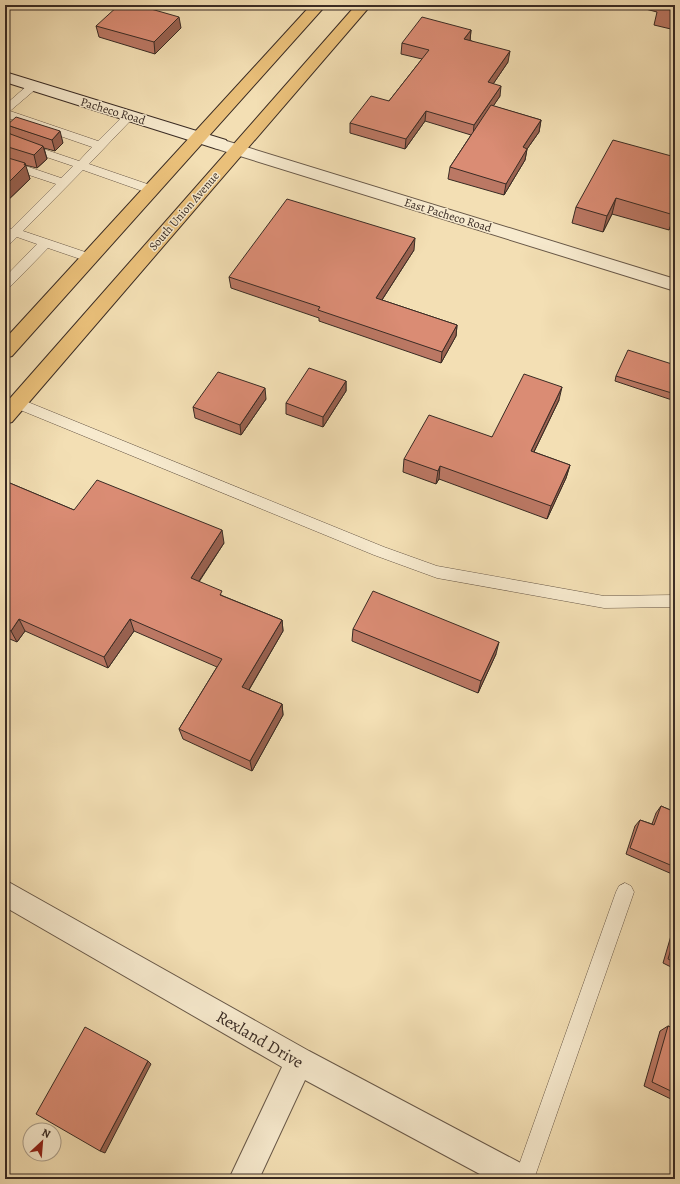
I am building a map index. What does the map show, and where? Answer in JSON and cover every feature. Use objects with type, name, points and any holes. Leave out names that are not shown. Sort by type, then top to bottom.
[{"type":"main road","points":[[5,351],[319,5]]},
{"type":"main road","name":"South Union Avenue","points":[[5,417],[364,5]]},
{"type":"street","name":"Pacheco Road","points":[[5,77],[220,144]]},
{"type":"street","name":"East Pacheco Road","points":[[220,144],[675,286]]},
{"type":"street","name":"Rexland Drive","points":[[5,894],[299,1061],[519,1179]]},
{"type":"street","points":[[244,1179],[299,1061]]},
{"type":"lane","points":[[5,110],[33,86]]},
{"type":"lane","points":[[5,114],[100,146]]},
{"type":"lane","points":[[5,242],[10,233],[64,183],[129,116]]},
{"type":"lane","points":[[5,139],[152,190]]},
{"type":"lane","points":[[5,163],[64,183]]},
{"type":"lane","points":[[10,233],[90,258]]},
{"type":"lane","points":[[5,285],[45,243]]},
{"type":"lane","points":[[18,403],[379,551],[437,572],[604,602],[675,601]]},
{"type":"lane","points":[[524,1179],[625,892]]},
{"type":"building","points":[[119,5],[137,5],[179,17],[154,42],[96,26]]},
{"type":"building","points":[[660,5],[675,5],[675,11],[659,7]]},
{"type":"building","points":[[422,17],[471,30],[464,39],[510,51],[488,82],[501,86],[474,125],[426,111],[406,139],[350,123],[371,96],[389,101],[429,50],[402,43]]},
{"type":"building","points":[[491,105],[541,120],[523,147],[527,149],[506,184],[450,167]]},
{"type":"building","points":[[16,117],[60,131],[52,140],[7,125]]},
{"type":"building","points":[[5,132],[43,146],[34,155],[5,146]]},
{"type":"building","points":[[613,140],[675,157],[674,215],[616,198],[607,216],[576,207]]},
{"type":"building","points":[[5,157],[25,163],[24,165],[26,165],[5,186]]},
{"type":"building","points":[[287,199],[415,238],[376,298],[457,325],[442,352],[318,310],[320,307],[229,277]]},
{"type":"building","points":[[628,350],[675,365],[675,394],[616,376]]},
{"type":"building","points":[[309,368],[346,381],[323,417],[286,403]]},
{"type":"building","points":[[218,372],[265,388],[240,425],[193,407]]},
{"type":"building","points":[[524,374],[562,387],[531,451],[570,465],[551,506],[440,466],[438,471],[404,459],[429,415],[492,437]]},
{"type":"building","points":[[97,480],[222,530],[191,578],[222,591],[220,595],[282,620],[242,687],[282,704],[250,761],[179,729],[222,659],[130,619],[104,657],[19,619],[11,631],[5,628],[5,481],[74,510]]},
{"type":"building","points":[[373,591],[499,642],[481,681],[353,629]]},
{"type":"building","points":[[661,806],[675,812],[675,867],[630,848],[640,820],[654,825]]},
{"type":"building","points":[[675,936],[675,962],[668,959]]},
{"type":"building","points":[[668,1026],[675,1029],[675,1093],[652,1082]]},
{"type":"building","points":[[85,1027],[148,1061],[100,1151],[62,1129],[62,1122],[50,1122],[36,1114]]}]
